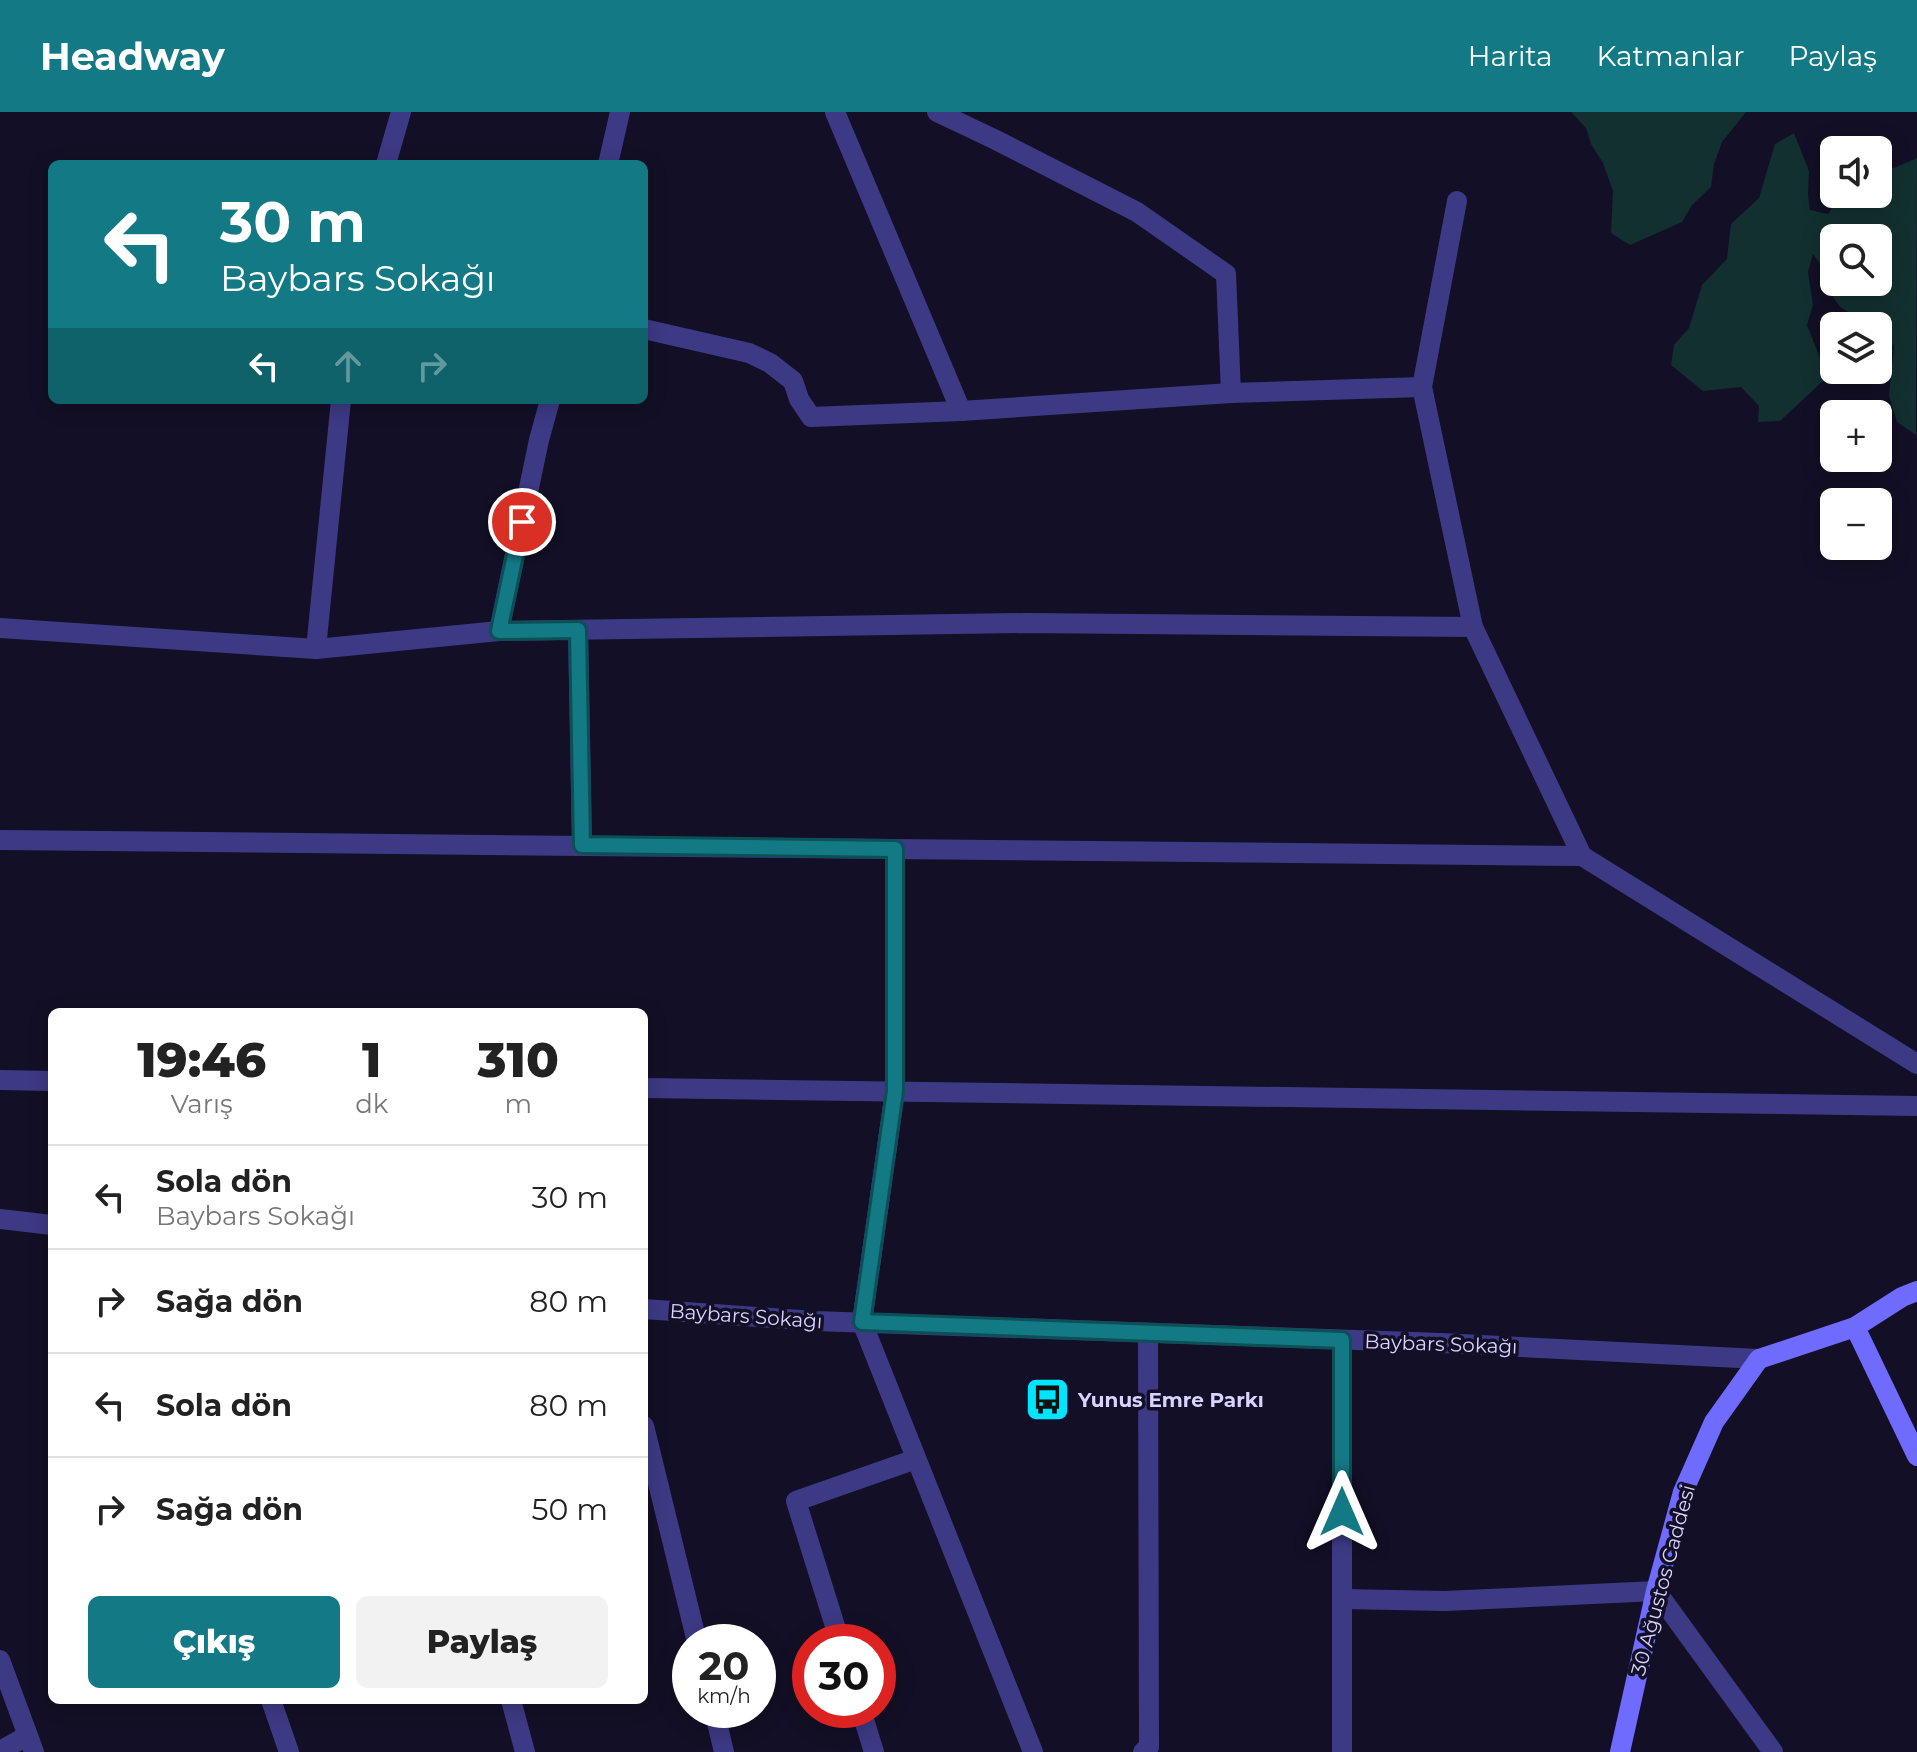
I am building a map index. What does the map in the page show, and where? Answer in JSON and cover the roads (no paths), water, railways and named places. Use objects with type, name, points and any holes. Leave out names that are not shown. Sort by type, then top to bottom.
[{"type":"main road","points":[[1759,1359],[1855,1327],[1917,1291]]},
{"type":"main road","points":[[1855,1327],[1917,1456]]},
{"type":"main road","name":"30 Ağustos Caddesi","points":[[1620,1752],[1656,1591],[1683,1492],[1714,1422],[1759,1359]]},
{"type":"street","points":[[387,160],[401,112]]},
{"type":"street","points":[[609,160],[620,112]]},
{"type":"street","points":[[835,112],[961,411]]},
{"type":"street","points":[[937,112],[1137,212],[1226,274],[1231,393]]},
{"type":"street","points":[[1457,201],[1422,387],[1473,627],[1582,856]]},
{"type":"street","points":[[648,330],[749,353],[770,363],[793,381],[799,399],[811,417],[961,411],[1231,393],[1422,387]]},
{"type":"street","points":[[316,649],[341,404]]},
{"type":"street","points":[[499,631],[549,404]]},
{"type":"street","points":[[0,628],[316,649],[499,631],[1025,623],[1473,627]]},
{"type":"street","points":[[578,630],[582,845]]},
{"type":"street","points":[[0,840],[1582,856],[1917,1064]]},
{"type":"street","points":[[895,849],[895,1091],[862,1322],[1033,1752]]},
{"type":"street","points":[[0,1080],[48,1081]]},
{"type":"street","points":[[648,1088],[1917,1106]]},
{"type":"street","points":[[0,1219],[48,1225]]},
{"type":"street","name":"Baybars Sokağı","points":[[648,1309],[815,1321],[1759,1359]]},
{"type":"street","points":[[1143,1752],[1149,1747],[1148,1333]]},
{"type":"street","points":[[1342,1340],[1342,1752]]},
{"type":"street","points":[[648,1442],[693,1624]]},
{"type":"street","points":[[834,1624],[796,1501],[916,1459]]},
{"type":"street","points":[[1342,1599],[1445,1601],[1656,1591],[1773,1752]]},
{"type":"street","points":[[0,1660],[31,1744],[0,1751]]},
{"type":"street","points":[[272,1704],[289,1752]]},
{"type":"street","points":[[512,1704],[525,1752]]},
{"type":"street","points":[[718,1728],[724,1752]]},
{"type":"street","points":[[867,1728],[874,1752]]},
{"type":"place","name":"Yunus Emre Parkı","points":[[1047,1400]]}]
